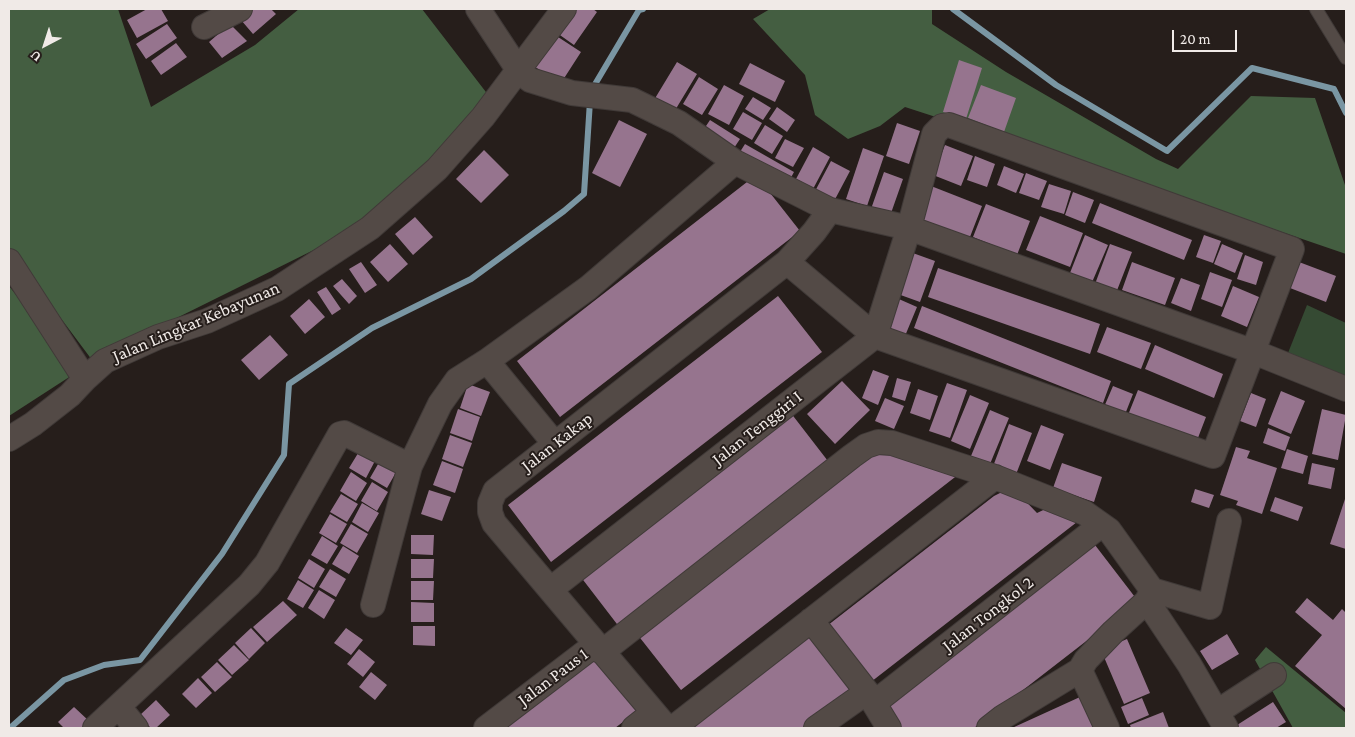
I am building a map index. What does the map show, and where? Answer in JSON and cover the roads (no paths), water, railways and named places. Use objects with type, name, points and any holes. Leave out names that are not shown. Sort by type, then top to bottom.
[{"type":"street","points":[[204,27],[240,9]]},
{"type":"street","points":[[478,9],[519,71],[530,80],[572,93],[632,100],[679,123],[735,162],[830,210],[909,228],[1254,352],[1346,388]]},
{"type":"street","name":"Jalan Lingkar Kebayunan","points":[[9,439],[33,424],[70,396],[105,361],[158,337],[207,321],[277,289],[370,228],[437,169],[483,117],[519,71],[562,10]]},
{"type":"street","points":[[786,262],[875,336],[1213,456],[1292,249],[950,125],[942,126],[934,134],[909,228],[875,336]]},
{"type":"street","points":[[373,605],[410,466],[440,404],[457,380],[487,361],[588,288],[735,162]]},
{"type":"street","name":"Jalan Kakap","points":[[660,721],[494,523],[490,512],[490,503],[495,491],[786,262],[814,232],[830,210]]},
{"type":"street","points":[[9,261],[85,379]]},
{"type":"street","name":"Jalan Tenggiri I","points":[[551,589],[875,336]]},
{"type":"street","points":[[487,361],[555,444]]},
{"type":"street","points":[[95,728],[249,585],[267,563],[340,434],[344,433],[410,466]]},
{"type":"street","name":"Jalan Paus 1","points":[[486,728],[599,648],[866,446],[878,442],[892,443],[995,477],[1085,513],[1109,530],[1150,596],[1222,720]]},
{"type":"street","points":[[673,728],[995,477]]},
{"type":"street","points":[[999,725],[1080,670],[1086,660],[1150,596],[1210,607],[1229,522]]},
{"type":"street","name":"Jalan Tongkol 2","points":[[816,728],[871,698],[1101,525]]},
{"type":"street","points":[[810,620],[871,698],[889,728]]},
{"type":"street","points":[[1080,670],[1107,728]]},
{"type":"street","points":[[1222,720],[1274,676]]},
{"type":"street","points":[[119,707],[136,728]]},
{"type":"street","points":[[634,728],[660,721]]},
{"type":"lane","points":[[1316,9],[1346,58]]},
{"type":"waterway","points":[[591,91],[639,10],[643,9]]},
{"type":"waterway","points":[[953,9],[1056,85],[1167,151],[1252,68],[1334,89],[1346,113]]},
{"type":"waterway","points":[[10,728],[64,680],[104,665],[140,660],[222,554],[284,455],[289,384],[372,328],[471,279],[564,211],[584,194],[590,101]]}]
